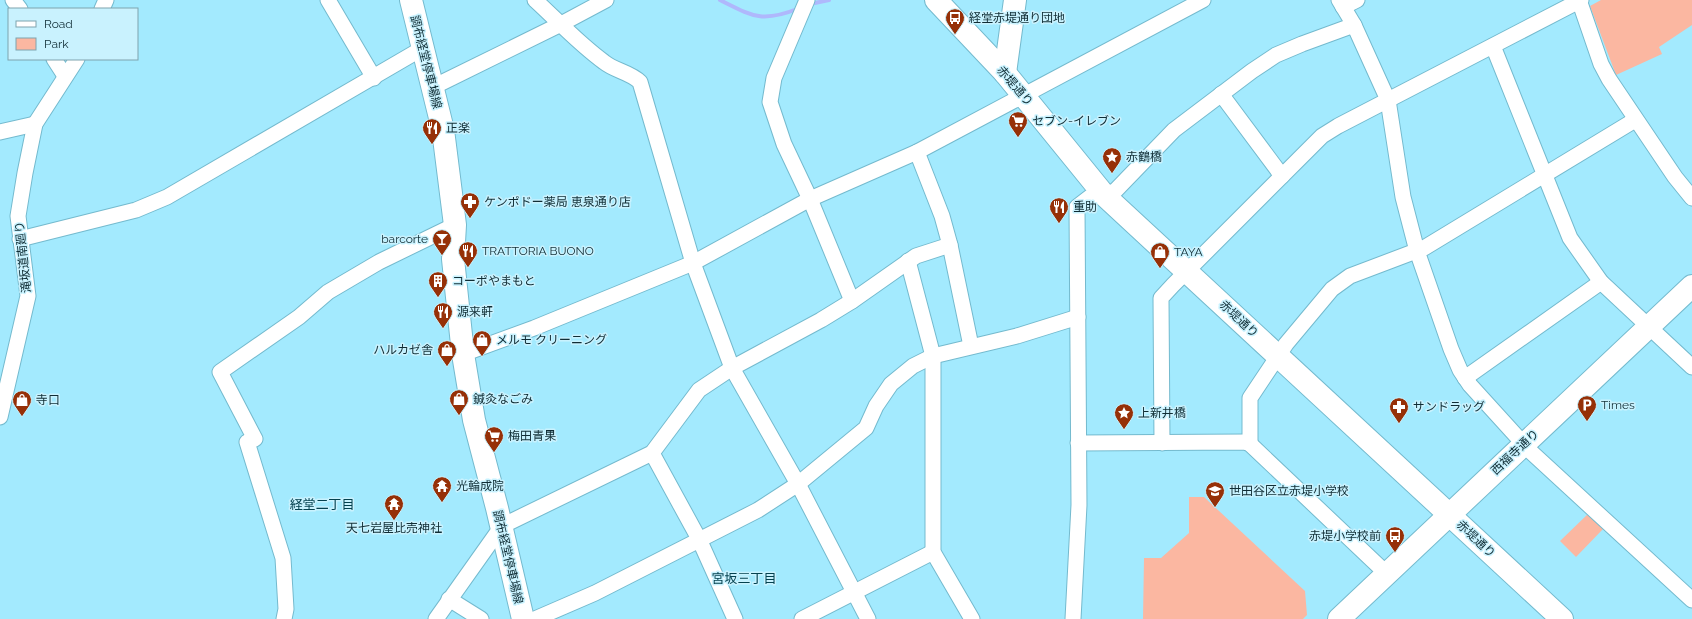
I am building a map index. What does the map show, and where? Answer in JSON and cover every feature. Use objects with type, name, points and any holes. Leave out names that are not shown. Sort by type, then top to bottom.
[{"type":"street","points":[[13,0],[19,8]]},
{"type":"street","points":[[328,0],[374,78]]},
{"type":"street","name":"調布経堂停車場線","points":[[411,0],[443,130],[455,225],[453,259],[463,354],[474,420],[502,528],[522,619]]},
{"type":"street","points":[[535,0],[606,64],[634,76],[640,82],[693,263],[732,368],[798,484],[868,619]]},
{"type":"street","points":[[433,87],[561,24],[606,0]]},
{"type":"street","name":"赤堤通り","points":[[936,0],[1005,73],[1106,196],[1562,619]]},
{"type":"street","points":[[1005,73],[1014,0]]},
{"type":"street","points":[[463,354],[534,328],[693,263],[810,199],[917,152],[1024,96],[1136,34],[1203,0]]},
{"type":"street","points":[[1357,0],[1341,3],[1354,25],[1388,100],[1403,197],[1417,251],[1451,349],[1465,378],[1523,444],[1692,600]]},
{"type":"street","points":[[1162,443],[1161,298],[1322,136],[1338,126],[1579,0],[1601,64],[1635,120],[1675,177],[1692,198]]},
{"type":"street","points":[[804,7],[774,78],[770,102],[784,144],[810,199],[852,301]]},
{"type":"street","points":[[1073,619],[1079,505],[1077,207],[1090,197],[1106,196],[1116,190],[1174,130],[1252,71],[1276,55],[1354,25]]},
{"type":"street","points":[[1493,46],[1570,238],[1601,282],[1692,367]]},
{"type":"street","points":[[20,239],[136,210],[167,197],[374,78],[423,48]]},
{"type":"street","points":[[55,60],[65,76]]},
{"type":"street","name":"滝坂道南廻り","points":[[0,417],[28,296],[18,216],[24,173],[35,124],[76,60]]},
{"type":"street","points":[[1221,94],[1282,176]]},
{"type":"street","points":[[1250,444],[1250,398],[1277,356],[1332,289],[1350,276],[1417,251],[1635,120]]},
{"type":"street","points":[[0,132],[35,124]]},
{"type":"street","points":[[917,152],[942,216],[950,244],[971,346]]},
{"type":"street","points":[[284,619],[286,608],[283,558],[247,442],[255,439],[220,372],[299,317],[328,292],[379,262],[455,225]]},
{"type":"street","points":[[436,619],[449,599],[502,528],[508,523],[652,453],[699,390],[732,368],[821,320],[852,301],[916,256],[950,244]]},
{"type":"street","points":[[908,261],[933,356],[933,552],[972,619]]},
{"type":"street","points":[[1465,378],[1601,282]]},
{"type":"street","name":"西福寺通り","points":[[1340,619],[1523,444],[1692,286]]},
{"type":"street","points":[[535,619],[595,593],[758,510],[798,484],[866,428],[876,406],[891,384],[913,366],[933,356],[1017,336],[1078,317]]},
{"type":"street","points":[[1078,443],[1244,442],[1250,444],[1387,574]]},
{"type":"street","points":[[652,453],[699,539],[735,619]]},
{"type":"street","points":[[802,619],[933,552]]},
{"type":"street","points":[[449,599],[481,619]]},
{"type":"green space","points":[[1601,0],[1692,0],[1692,25],[1659,47],[1662,54],[1616,75],[1590,6]]},
{"type":"green space","points":[[1189,497],[1204,497],[1305,591],[1307,615],[1303,619],[1143,619],[1144,558],[1161,558],[1189,533]]},
{"type":"green space","points":[[1589,513],[1604,528],[1576,557],[1560,541]]},
{"type":"waterway","points":[[720,0],[750,14],[767,17],[787,13],[800,8]]},
{"type":"waterway","points":[[810,4],[829,0]]},
{"type":"place","name":"経堂赤堤通り団地","points":[[955,35]]},
{"type":"place","name":"セブン-イレブン","points":[[1018,138]]},
{"type":"place","name":"正楽","points":[[432,145]]},
{"type":"place","name":"赤鶴橋","points":[[1112,174]]},
{"type":"place","name":"ケンポドー薬局 恵泉通り店","points":[[470,219]]},
{"type":"place","name":"重助","points":[[1059,224]]},
{"type":"place","name":"barcorte","points":[[442,256]]},
{"type":"place","name":"TRATTORIA BUONO","points":[[468,268]]},
{"type":"place","name":"TAYA","points":[[1160,269]]},
{"type":"place","name":"コーポやまもと","points":[[438,298]]},
{"type":"place","name":"源来軒","points":[[443,329]]},
{"type":"place","name":"メルモ クリーニング","points":[[482,357]]},
{"type":"place","name":"ハルカゼ舎","points":[[447,367]]},
{"type":"place","name":"鍼灸なごみ","points":[[459,416]]},
{"type":"place","name":"寺口","points":[[22,417]]},
{"type":"place","name":"Times","points":[[1587,422]]},
{"type":"place","name":"サンドラッグ","points":[[1399,424]]},
{"type":"place","name":"上新井橋","points":[[1124,430]]},
{"type":"place","name":"梅田青果","points":[[494,453]]},
{"type":"place","name":"光輪成院","points":[[442,503]]},
{"type":"place","name":"世田谷区立赤堤小学校","points":[[1215,508]]},
{"type":"place","name":"天七岩屋比売神社","points":[[394,521]]},
{"type":"place","name":"赤堤小学校前","points":[[1395,553]]},
{"type":"district","name":"経堂二丁目","points":[[322,504]]},
{"type":"district","name":"宮坂三丁目","points":[[744,578]]}]
